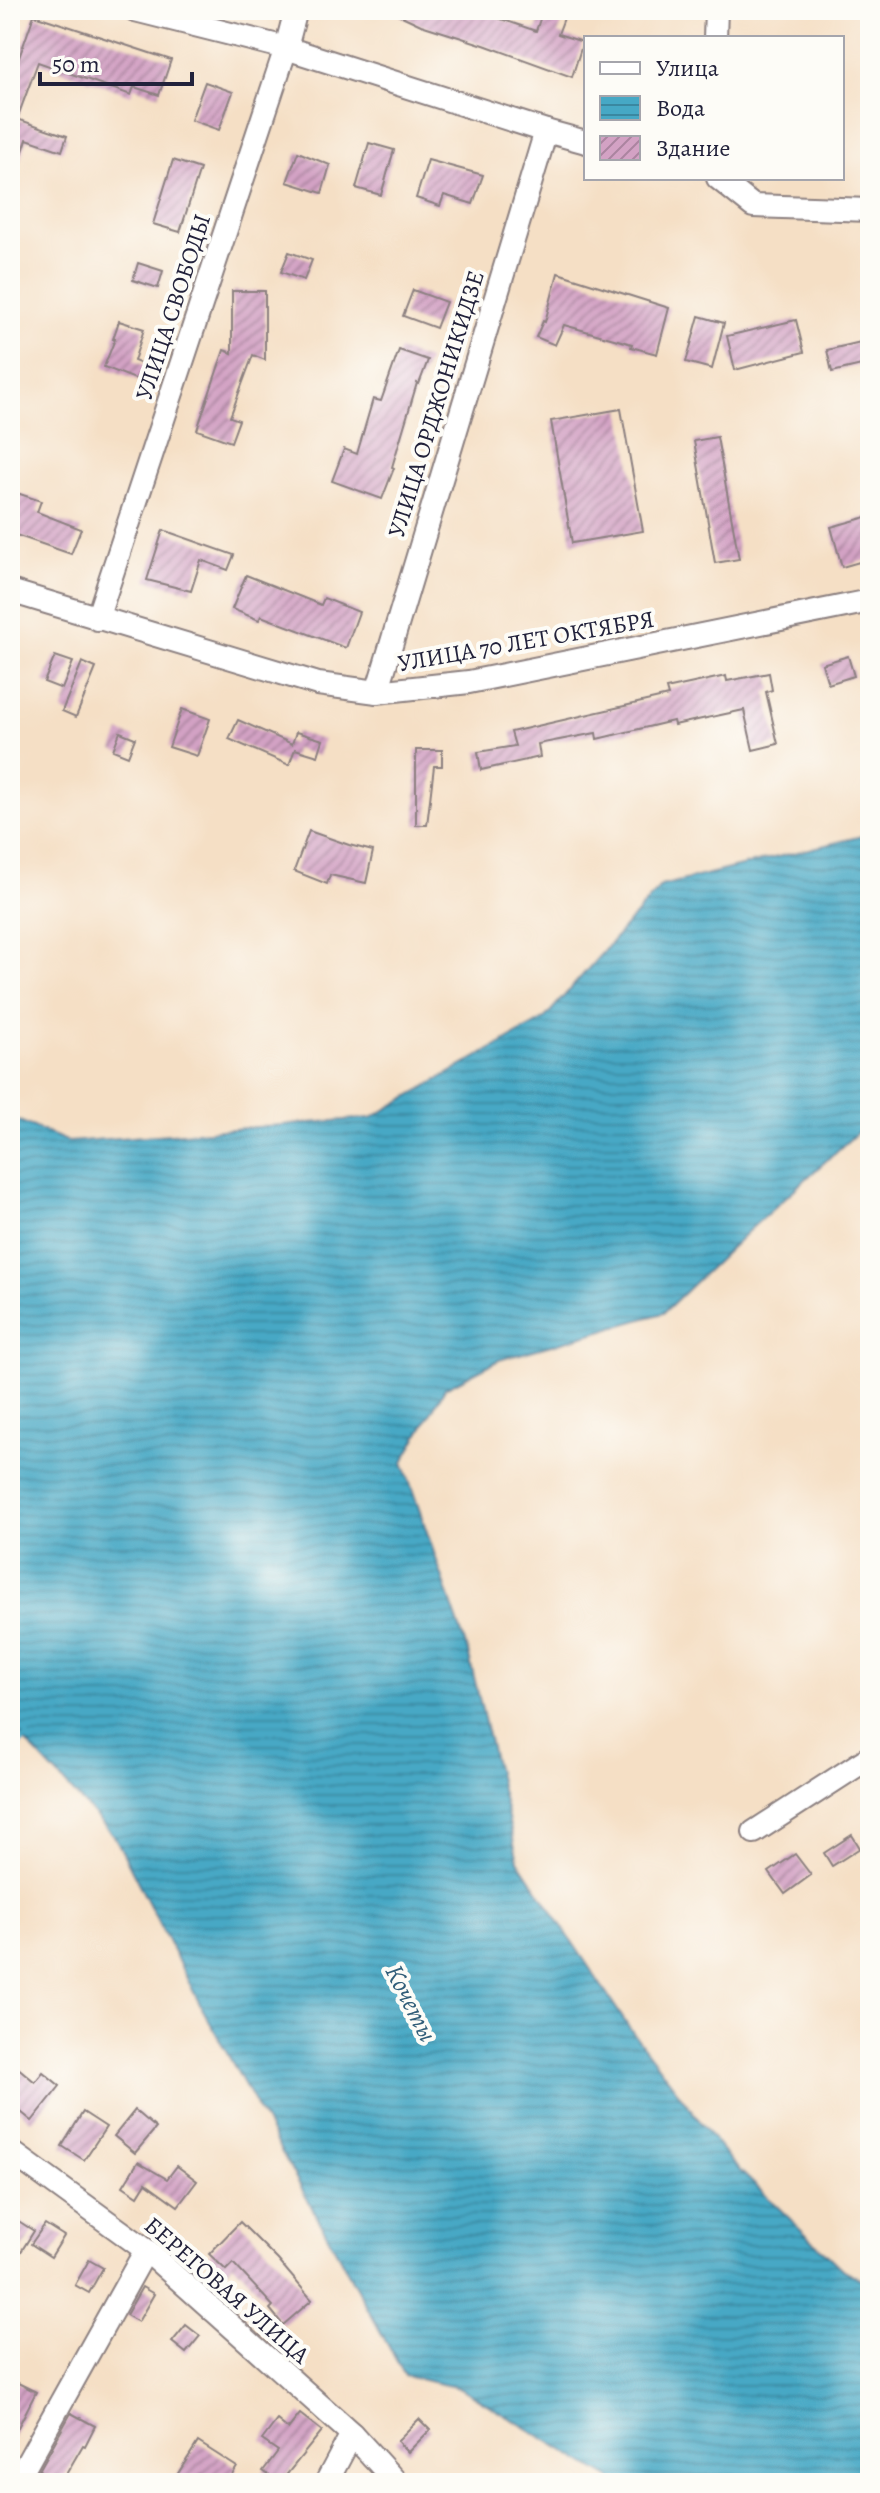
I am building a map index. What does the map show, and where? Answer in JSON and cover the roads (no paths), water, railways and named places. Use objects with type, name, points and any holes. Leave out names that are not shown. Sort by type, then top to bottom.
[{"type":"street","points":[[135,10],[286,48],[584,141]]},
{"type":"street","name":"УЛИЦА СВОБОДЫ","points":[[97,619],[296,10]]},
{"type":"street","points":[[715,36],[716,10]]},
{"type":"street","name":"УЛИЦА ОРДЖОНИКИДЗЕ","points":[[377,692],[546,131]]},
{"type":"street","points":[[720,180],[753,206],[870,210]]},
{"type":"street","name":"УЛИЦА 70 ЛЕТ ОКТЯБРЯ","points":[[10,591],[318,684],[377,692],[469,682],[870,601]]},
{"type":"street","points":[[754,1832],[870,1757]]},
{"type":"street","name":"БЕРЕГОВАЯ УЛИЦА","points":[[10,2151],[146,2250],[352,2434],[397,2483]]},
{"type":"street","points":[[16,2483],[146,2250]]},
{"type":"street","points":[[326,2483],[352,2434]]},
{"type":"water","name":"Кочеты","points":[[870,834],[870,1121],[663,1313],[499,1360],[445,1388],[403,1462],[468,1652],[518,1860],[628,2026],[731,2162],[843,2270],[870,2284],[870,2483],[618,2483],[460,2388],[405,2376],[201,2006],[115,1837],[10,1725],[10,1117],[69,1142],[371,1118],[544,1019],[661,886]]},
{"type":"waterway","points":[[10,1753],[27,1736]]}]
